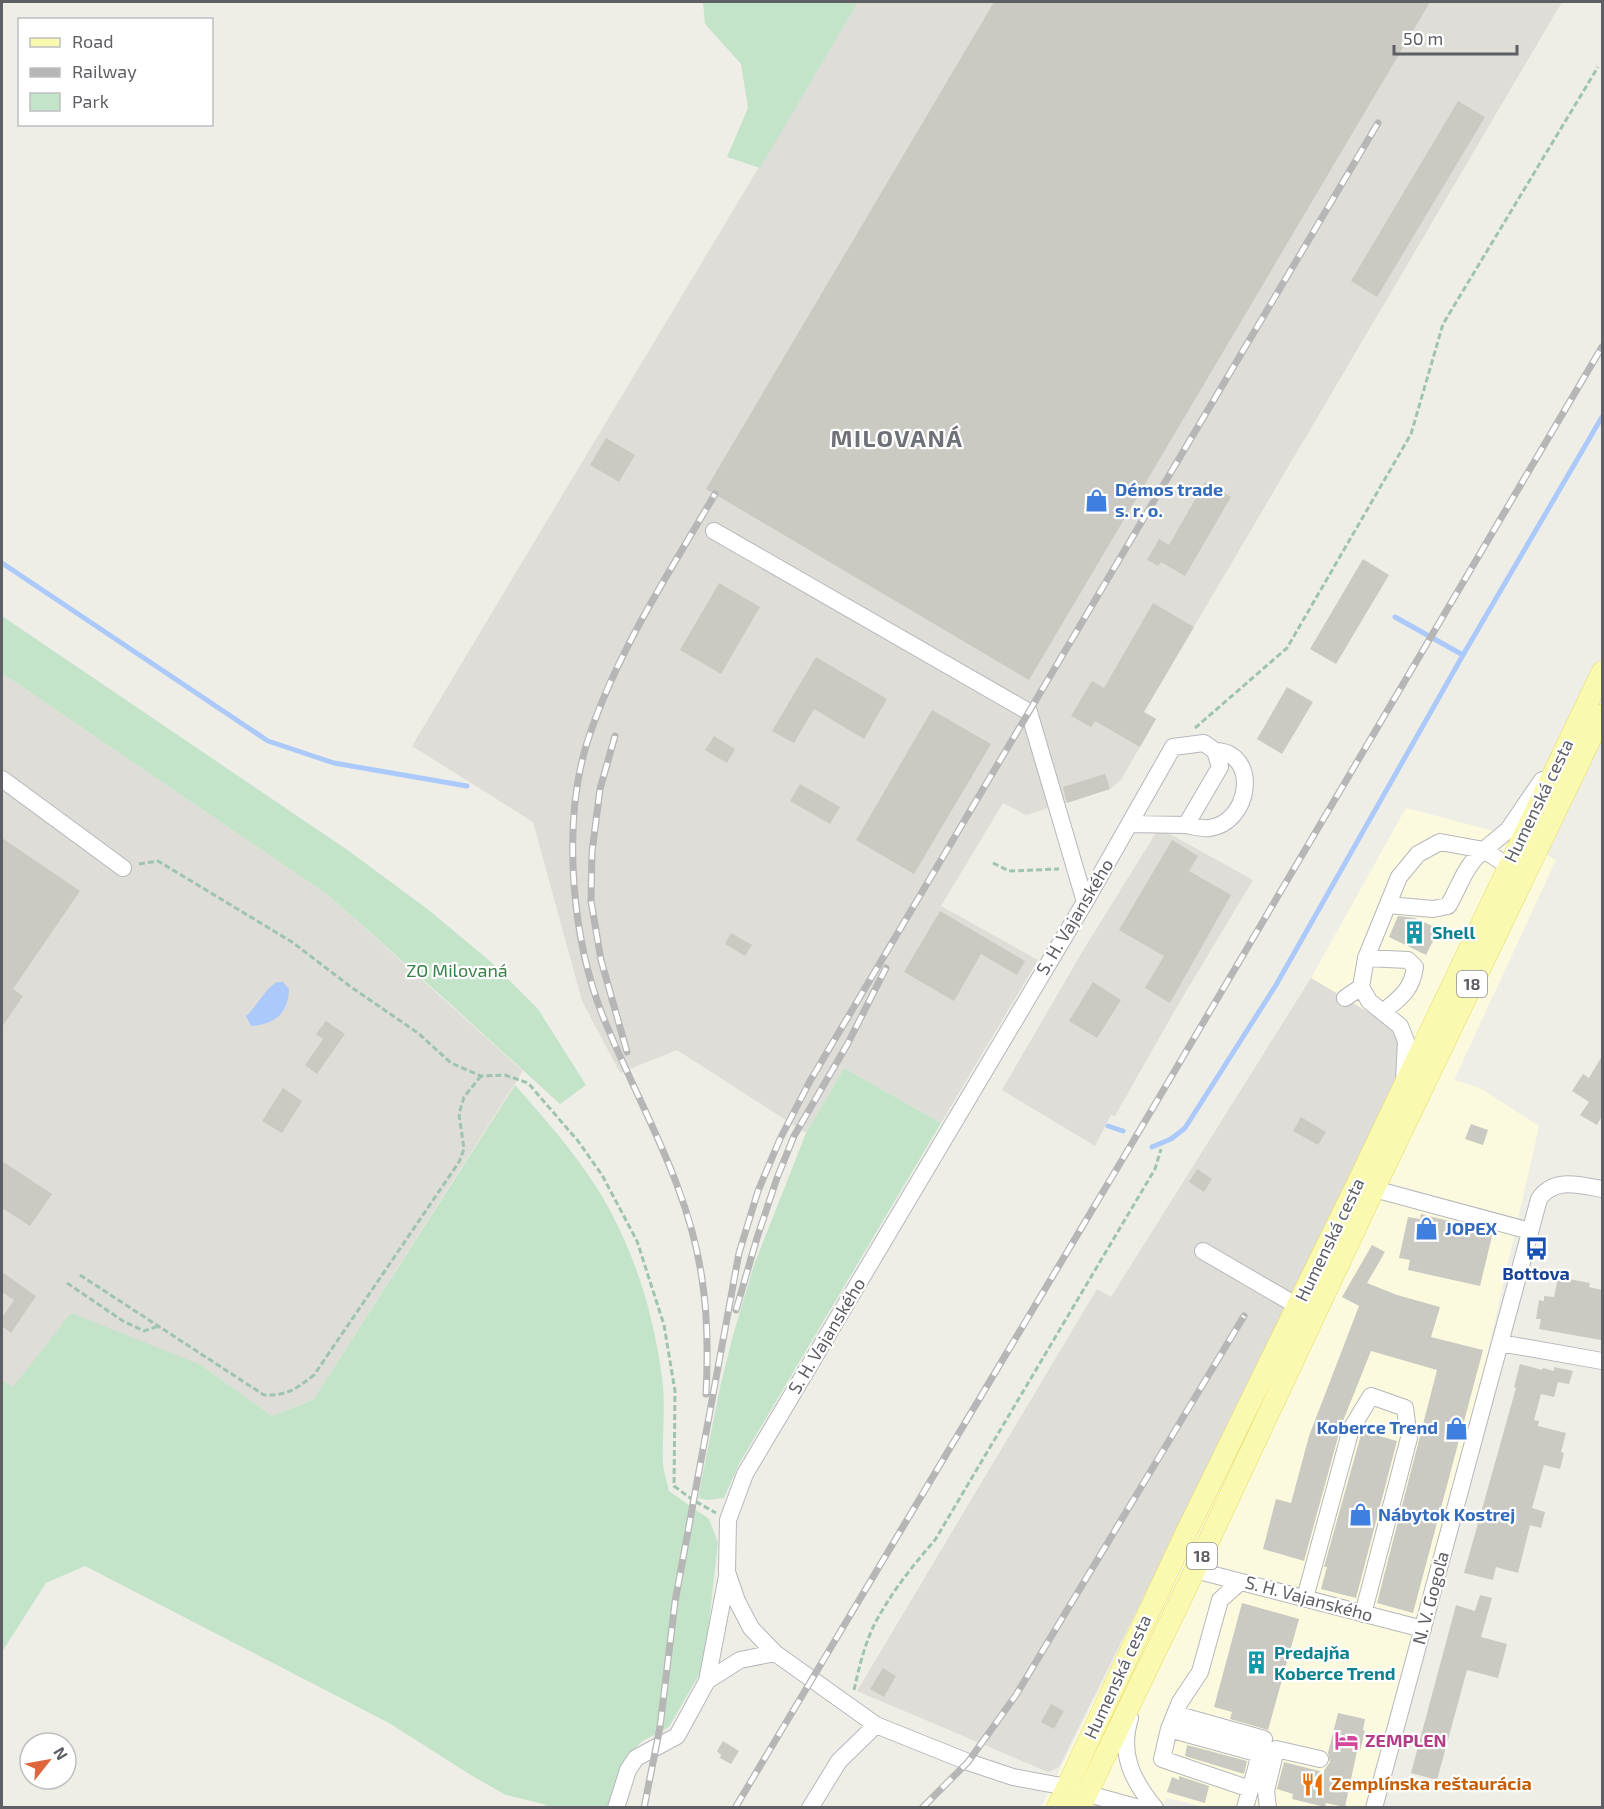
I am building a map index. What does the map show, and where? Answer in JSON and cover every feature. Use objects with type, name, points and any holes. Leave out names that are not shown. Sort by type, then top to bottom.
[{"type":"main road","name":"Humenská cesta","points":[[1365,1187],[1404,1084],[1602,672]]},
{"type":"main road","name":"Humenská cesta","points":[[1084,1801],[1195,1570],[1306,1311],[1365,1187],[1514,896],[1602,715]]},
{"type":"main road","name":"Humenská cesta","points":[[1057,1808],[1185,1535],[1306,1311]]},
{"type":"street","points":[[714,531],[1029,712],[1085,902]]},
{"type":"street","points":[[1130,824],[1186,825],[1209,828],[1228,821],[1238,810],[1245,792],[1245,775],[1238,760],[1228,751],[1215,751],[1204,743],[1173,747]]},
{"type":"street","points":[[1388,905],[1433,909],[1448,906],[1464,872],[1476,856],[1508,830],[1566,745]]},
{"type":"street","name":"S. H. Vajanského","points":[[1084,1801],[1066,1787],[1013,1777],[968,1762],[876,1725],[775,1653],[751,1628],[736,1602],[727,1572],[728,1520],[745,1474],[1085,902],[1173,747]]},
{"type":"street","points":[[1186,825],[1220,767],[1215,751]]},
{"type":"street","points":[[2,779],[123,868]]},
{"type":"street","points":[[1404,1084],[1406,1041],[1400,1026],[1369,1001],[1361,987],[1366,958],[1399,878],[1418,854],[1440,842],[1485,850],[1508,866],[1514,896]]},
{"type":"street","points":[[1366,958],[1408,960],[1415,967],[1413,980],[1405,992],[1383,1012]]},
{"type":"street","points":[[1345,998],[1361,987]]},
{"type":"street","name":"N. V. Gogoľa","points":[[1374,1808],[1539,1200],[1544,1192],[1561,1183],[1601,1186]]},
{"type":"street","points":[[1365,1187],[1530,1231]]},
{"type":"street","points":[[1203,1251],[1306,1311]]},
{"type":"street","points":[[1500,1343],[1602,1361]]},
{"type":"street","points":[[1305,1598],[1351,1429],[1371,1396],[1405,1408],[1409,1438],[1363,1614]]},
{"type":"street","name":"S. H. Vajanského","points":[[1195,1570],[1423,1629]]},
{"type":"street","points":[[616,1808],[628,1770],[636,1758],[677,1736],[707,1681],[727,1572]]},
{"type":"street","points":[[1240,1582],[1220,1600],[1200,1672],[1180,1702],[1162,1759],[1250,1789]]},
{"type":"street","points":[[707,1681],[740,1660],[775,1653]]},
{"type":"street","points":[[1139,1686],[1127,1725],[1125,1743],[1130,1769],[1142,1792],[1155,1808]]},
{"type":"street","points":[[1172,1722],[1260,1754],[1245,1808]]},
{"type":"street","points":[[810,1808],[839,1761],[876,1725]]},
{"type":"street","points":[[1268,1808],[1266,1791],[1276,1749],[1320,1759]]},
{"type":"street","points":[[1084,1801],[1139,1808]]},
{"type":"path","points":[[1173,747],[1287,648],[1411,434],[1443,324],[1598,67]]},
{"type":"path","points":[[123,868],[158,861],[292,942],[351,987],[418,1033],[451,1063],[481,1076],[505,1075],[528,1083],[578,1141],[602,1175],[637,1241],[664,1325],[675,1391],[674,1486],[728,1520]]},
{"type":"path","points":[[993,863],[1009,871],[1075,869]]},
{"type":"path","points":[[80,1275],[264,1395],[279,1395],[297,1388],[314,1374],[459,1162],[464,1149],[459,1114],[465,1097],[481,1076]]},
{"type":"path","points":[[850,1706],[861,1659],[880,1612],[935,1540],[1155,1168],[1161,1149]]},
{"type":"path","points":[[67,1283],[123,1322],[144,1331],[159,1326]]},
{"type":"shaded area","points":[[858,2],[1562,2],[1155,693],[1130,704],[1156,719],[1121,780],[1110,789],[1026,815],[1003,803],[941,906],[1038,960],[941,1123],[844,1068],[806,1133],[677,1050],[620,1073],[582,1001],[533,822],[412,746]]},
{"type":"shaded area","points":[[2,673],[328,895],[523,1071],[313,1400],[272,1416],[201,1365],[12,1387],[2,1380]]},
{"type":"shaded area","points":[[1406,808],[1513,836],[1556,860],[1454,1080],[1480,1088],[1539,1126],[1481,1382],[1365,1807],[1205,1807],[1167,1798],[1161,1807],[1041,1808],[1349,1184],[1393,1027],[1311,978]]},
{"type":"shaded area","points":[[1159,828],[1253,880],[1115,1116],[1111,1115],[1095,1146],[1002,1090],[1082,952]]},
{"type":"shaded area","points":[[1311,978],[1393,1027],[1399,1042],[1398,1074],[1349,1184],[1059,1767],[1048,1772],[857,1691],[1097,1289],[1111,1297]]},
{"type":"green space","points":[[703,2],[858,2],[760,168],[727,157],[748,108],[741,64],[705,24]]},
{"type":"green space","name":"ZO Milovaná","points":[[2,616],[349,851],[430,911],[491,962],[538,1009],[586,1085],[560,1104],[328,895],[2,673]]},
{"type":"green space","points":[[844,1068],[941,1123],[740,1462],[724,1498],[707,1500],[698,1498],[720,1387],[754,1265],[806,1133]]},
{"type":"green space","points":[[515,1085],[577,1159],[595,1185],[620,1230],[647,1302],[658,1352],[664,1399],[663,1464],[669,1491],[709,1519],[718,1543],[704,1666],[669,1727],[641,1742],[622,1764],[607,1807],[549,1807],[506,1795],[389,1723],[85,1566],[46,1583],[2,1652],[2,1380],[13,1387],[71,1313],[201,1365],[272,1416],[313,1400]]},
{"type":"water","points":[[277,982],[283,982],[289,989],[283,1011],[267,1023],[251,1026],[246,1016],[269,988]]},
{"type":"building","points":[[994,2],[1430,2],[1029,680],[706,489]]},
{"type":"building","points":[[1458,101],[1485,117],[1377,297],[1351,281]]},
{"type":"building","points":[[606,438],[635,455],[619,482],[590,465]]},
{"type":"building","points":[[1205,482],[1231,497],[1185,576],[1161,562],[1158,566],[1147,560],[1159,539],[1169,545]]},
{"type":"building","points":[[1363,559],[1389,575],[1336,664],[1310,649]]},
{"type":"building","points":[[719,583],[760,607],[721,674],[680,650]]},
{"type":"building","points":[[1153,603],[1194,627],[1144,712],[1156,719],[1140,747],[1095,721],[1091,727],[1071,716],[1092,681],[1104,688]]},
{"type":"building","points":[[816,657],[887,699],[864,739],[814,709],[794,743],[772,731]]},
{"type":"building","points":[[1287,687],[1313,702],[1282,754],[1257,739]]},
{"type":"building","points":[[932,710],[991,744],[914,874],[856,840]]},
{"type":"building","points":[[714,736],[735,749],[727,763],[705,750]]},
{"type":"building","points":[[1105,774],[1110,789],[1067,803],[1063,787]]},
{"type":"building","points":[[800,784],[840,807],[830,824],[790,801]]},
{"type":"building","points":[[2,838],[80,891],[13,989],[23,996],[2,1027]]},
{"type":"building","points":[[1172,840],[1198,856],[1189,871],[1231,895],[1170,1003],[1145,988],[1164,956],[1119,930]]},
{"type":"building","points":[[940,911],[1025,961],[1017,975],[981,954],[954,1001],[904,972]]},
{"type":"building","name":"Shell","points":[[1398,916],[1415,918],[1439,929],[1426,955],[1389,937]]},
{"type":"building","points":[[731,933],[752,945],[745,956],[725,944]]},
{"type":"building","points":[[1093,982],[1121,1000],[1097,1038],[1069,1021]]},
{"type":"building","points":[[326,1021],[345,1034],[317,1074],[305,1065],[323,1039],[316,1034]]},
{"type":"building","points":[[1602,1056],[1602,1116],[1597,1125],[1580,1115],[1589,1102],[1572,1091],[1583,1074],[1589,1078]]},
{"type":"building","points":[[283,1088],[302,1101],[282,1133],[262,1121]]},
{"type":"building","points":[[1301,1117],[1326,1132],[1318,1145],[1293,1131]]},
{"type":"building","points":[[1471,1124],[1488,1130],[1483,1145],[1465,1139]]},
{"type":"building","points":[[2,1161],[52,1194],[30,1226],[2,1208]]},
{"type":"building","points":[[1197,1169],[1212,1179],[1204,1192],[1189,1182]]},
{"type":"building","points":[[1421,1214],[1493,1232],[1480,1286],[1408,1270],[1410,1260],[1399,1258],[1408,1217],[1420,1219]]},
{"type":"building","points":[[1372,1245],[1385,1252],[1367,1283],[1397,1295],[1440,1307],[1431,1337],[1483,1350],[1413,1613],[1377,1603],[1437,1370],[1371,1351],[1341,1426],[1304,1561],[1263,1549],[1276,1499],[1291,1503],[1309,1436],[1359,1306],[1342,1297]]},
{"type":"building","points":[[2,1272],[36,1296],[11,1333],[2,1326],[2,1318],[14,1300],[2,1292]]},
{"type":"building","points":[[1558,1277],[1590,1283],[1589,1287],[1602,1290],[1601,1340],[1539,1329],[1541,1319],[1536,1319],[1539,1300],[1544,1301],[1544,1296],[1554,1297]]},
{"type":"building","points":[[1520,1364],[1542,1370],[1543,1368],[1554,1371],[1554,1367],[1573,1371],[1569,1384],[1558,1382],[1554,1397],[1541,1394],[1534,1420],[1539,1421],[1538,1426],[1566,1433],[1561,1452],[1564,1453],[1560,1469],[1544,1465],[1532,1508],[1545,1512],[1541,1528],[1530,1525],[1518,1573],[1496,1567],[1493,1580],[1464,1573],[1516,1388],[1514,1387]]},
{"type":"building","name":"Nábytok Kostrej","points":[[1362,1431],[1397,1441],[1356,1598],[1321,1589],[1327,1567],[1324,1567]]},
{"type":"building","points":[[1480,1595],[1492,1598],[1481,1637],[1507,1644],[1498,1678],[1467,1670],[1437,1780],[1411,1773],[1456,1605],[1475,1611]]},
{"type":"building","name":"Predajňa Koberce Trend","points":[[1242,1603],[1299,1619],[1268,1730],[1230,1719],[1232,1712],[1214,1707]]},
{"type":"building","points":[[883,1668],[896,1676],[884,1697],[870,1689]]},
{"type":"building","points":[[1051,1704],[1064,1711],[1054,1729],[1041,1722]]},
{"type":"building","points":[[1338,1713],[1365,1719],[1363,1730],[1365,1731],[1360,1751],[1357,1751],[1345,1807],[1326,1803],[1325,1807],[1292,1799],[1293,1794],[1277,1789],[1284,1762],[1323,1772],[1330,1762],[1328,1753]]},
{"type":"building","points":[[723,1741],[739,1751],[731,1764],[720,1758],[721,1755],[717,1751]]},
{"type":"building","points":[[1187,1745],[1247,1761],[1244,1774],[1185,1756]]},
{"type":"building","points":[[1179,1776],[1209,1786],[1205,1803],[1167,1792],[1172,1777],[1179,1780]]},
{"type":"waterway","points":[[1152,1147],[1171,1139],[1185,1128],[1276,985],[1463,655],[1602,417]]},
{"type":"waterway","points":[[2,563],[268,741],[334,763],[467,786]]},
{"type":"waterway","points":[[1395,617],[1463,655]]},
{"type":"waterway","points":[[1108,1126],[1123,1131]]},
{"type":"railway","points":[[644,1808],[660,1727],[675,1602],[739,1253],[758,1191],[780,1139],[810,1081],[1378,123]]},
{"type":"railway","points":[[735,1808],[1128,1150],[1602,347]]},
{"type":"railway","points":[[706,1394],[705,1308],[695,1245],[675,1179],[604,1019],[593,988],[578,920],[573,847],[574,812],[586,746],[611,680],[643,617],[715,494]]},
{"type":"railway","points":[[615,736],[600,789],[592,852],[591,901],[601,960],[627,1052]]},
{"type":"railway","points":[[736,1310],[757,1238],[794,1136],[847,1045],[886,968]]},
{"type":"railway","points":[[922,1808],[968,1762],[1016,1695],[1244,1316]]},
{"type":"place","name":"Démos trade s. r. o.","points":[[1097,500]]},
{"type":"place","name":"Shell","points":[[1414,933]]},
{"type":"place","name":"JOPEX","points":[[1427,1229]]},
{"type":"place","name":"Bottova","points":[[1536,1248]]},
{"type":"place","name":"Koberce Trend","points":[[1456,1428]]},
{"type":"place","name":"Nábytok Kostrej","points":[[1360,1515]]},
{"type":"place","name":"Predajňa Koberce Trend","points":[[1256,1663]]},
{"type":"place","name":"ZEMPLEN","points":[[1347,1741]]},
{"type":"place","name":"Zemplínska reštaurácia","points":[[1313,1784]]},
{"type":"district","name":"MILOVANÁ","points":[[897,439]]}]
